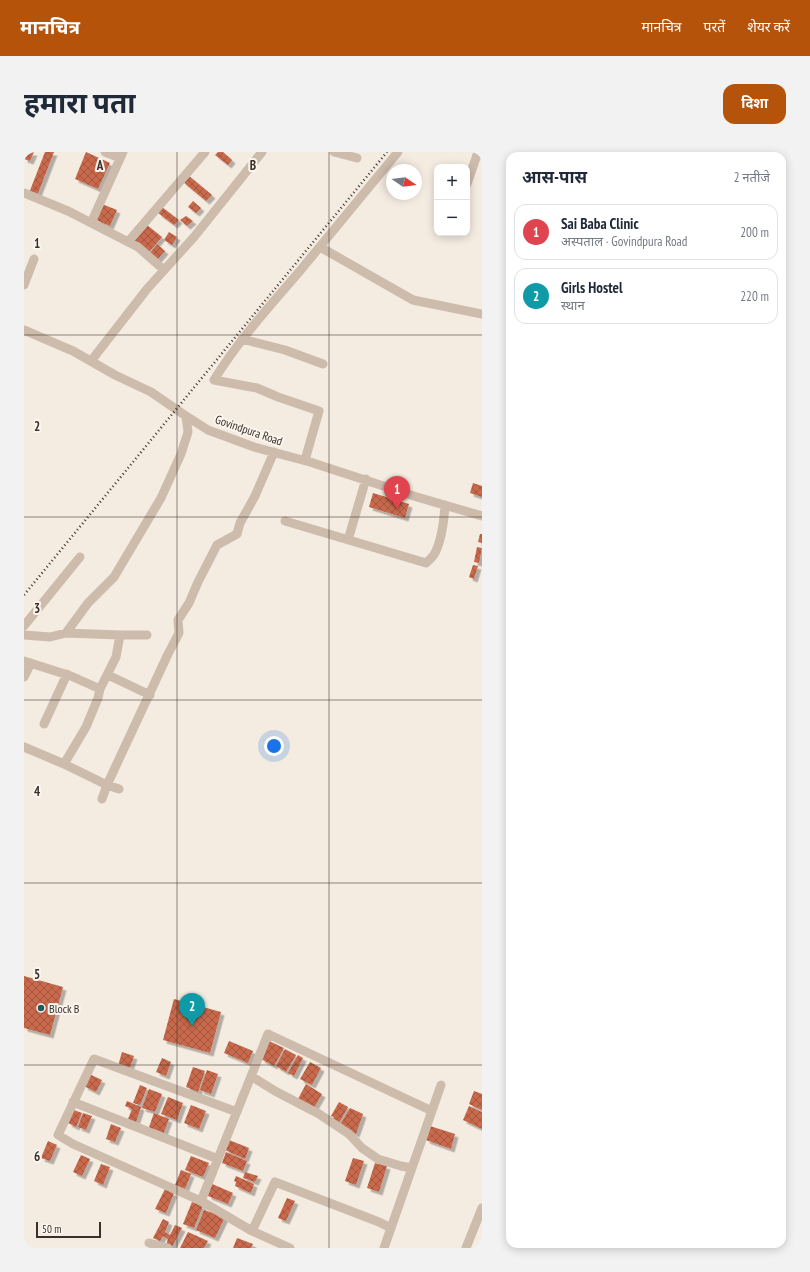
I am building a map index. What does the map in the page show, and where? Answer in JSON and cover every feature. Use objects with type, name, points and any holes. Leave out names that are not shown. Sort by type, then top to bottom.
[{"type":"street","points":[[92,223],[121,155],[105,152]]},
{"type":"street","points":[[128,242],[205,152]]},
{"type":"street","points":[[91,361],[147,289],[194,237],[262,152]]},
{"type":"street","points":[[334,152],[357,158]]},
{"type":"street","points":[[305,460],[319,410],[278,397],[257,388],[214,380],[225,361],[262,314],[320,247],[398,152]]},
{"type":"street","points":[[470,175],[478,152]]},
{"type":"street","points":[[24,193],[92,223],[138,247],[164,270]]},
{"type":"street","points":[[320,247],[413,300],[482,314]]},
{"type":"street","points":[[24,285],[34,259]]},
{"type":"street","name":"Govindpura Road","points":[[24,330],[73,351],[151,392],[208,430],[254,447],[305,460],[445,506],[482,516]]},
{"type":"street","points":[[242,339],[285,350],[323,364]]},
{"type":"street","points":[[66,633],[88,603],[114,577],[161,498],[181,454],[188,432],[186,416]]},
{"type":"street","points":[[102,799],[136,720],[150,695],[168,654],[180,634],[178,620],[189,603],[217,545],[237,534],[240,523],[255,496],[274,452]]},
{"type":"street","points":[[348,540],[366,479]]},
{"type":"street","points":[[285,521],[426,563],[434,554],[440,536],[445,506]]},
{"type":"street","points":[[24,626],[80,557]]},
{"type":"street","points":[[24,635],[50,638],[66,633],[147,635]]},
{"type":"street","points":[[64,764],[86,727],[98,698],[100,689],[116,657],[120,635]]},
{"type":"street","points":[[24,677],[27,662],[67,674],[100,689]]},
{"type":"street","points":[[44,724],[67,674]]},
{"type":"street","points":[[108,675],[150,695]]},
{"type":"street","points":[[24,748],[64,764],[107,786],[119,790]]},
{"type":"street","points":[[200,1201],[268,1034],[432,1111]]},
{"type":"street","points":[[237,1112],[94,1060],[58,1135],[73,1144],[200,1201],[252,1231],[290,1248]]},
{"type":"street","points":[[251,1076],[275,1091],[319,1114],[349,1134],[362,1148],[378,1159],[412,1168]]},
{"type":"street","points":[[384,1248],[441,1085]]},
{"type":"street","points":[[73,1102],[218,1159]]},
{"type":"street","points":[[252,1231],[275,1182],[391,1228]]},
{"type":"street","points":[[466,1248],[482,1208]]},
{"type":"street","points":[[150,1243],[168,1248]]},
{"type":"building","points":[[24,152],[34,152],[30,161],[24,159]]},
{"type":"building","points":[[45,152],[54,152],[37,196],[29,193]]},
{"type":"building","points":[[86,152],[110,163],[98,189],[75,179]]},
{"type":"building","points":[[218,152],[223,152],[232,160],[228,165],[215,155]]},
{"type":"building","points":[[188,175],[212,195],[206,201],[182,181]]},
{"type":"building","points":[[193,201],[201,208],[196,213],[188,207]]},
{"type":"building","points":[[102,204],[117,210],[110,226],[96,220]]},
{"type":"building","points":[[162,207],[179,220],[174,225],[158,213]]},
{"type":"building","points":[[186,216],[193,221],[187,226],[180,220]]},
{"type":"building","points":[[147,225],[162,237],[148,253],[133,240]]},
{"type":"building","points":[[169,232],[177,237],[172,245],[164,240]]},
{"type":"building","points":[[157,244],[165,251],[157,260],[149,254]]},
{"type":"building","points":[[473,483],[482,486],[482,497],[470,493]]},
{"type":"building","points":[[373,493],[409,504],[405,518],[369,507]]},
{"type":"building","points":[[480,534],[482,534],[482,543],[478,542]]},
{"type":"building","points":[[477,547],[482,548],[479,563],[474,562]]},
{"type":"building","points":[[473,565],[478,566],[474,579],[469,577]]},
{"type":"building","name":"Block B","points":[[24,976],[63,987],[50,1035],[24,1028]]},
{"type":"building","points":[[174,999],[221,1012],[210,1053],[163,1040]]},
{"type":"building","points":[[229,1041],[253,1051],[248,1063],[224,1053]]},
{"type":"building","points":[[269,1041],[284,1048],[274,1066],[261,1059]]},
{"type":"building","points":[[285,1049],[296,1055],[286,1072],[276,1066]]},
{"type":"building","points":[[122,1052],[134,1056],[129,1070],[118,1066]]},
{"type":"building","points":[[298,1055],[303,1058],[294,1076],[288,1073]]},
{"type":"building","points":[[162,1058],[171,1062],[166,1076],[156,1072]]},
{"type":"building","points":[[310,1062],[321,1068],[312,1085],[300,1079]]},
{"type":"building","points":[[193,1067],[205,1071],[198,1092],[186,1087]]},
{"type":"building","points":[[207,1070],[218,1074],[211,1094],[200,1090]]},
{"type":"building","points":[[89,1074],[102,1080],[96,1092],[84,1086]]},
{"type":"building","points":[[306,1084],[322,1094],[314,1108],[298,1099]]},
{"type":"building","points":[[140,1085],[147,1088],[140,1105],[133,1103]]},
{"type":"building","points":[[149,1089],[162,1094],[155,1112],[142,1108]]},
{"type":"building","points":[[474,1091],[482,1094],[482,1110],[469,1104]]},
{"type":"building","points":[[168,1097],[183,1103],[177,1120],[161,1114]]},
{"type":"building","points":[[127,1101],[141,1107],[136,1122],[128,1119],[132,1109],[125,1106]]},
{"type":"building","points":[[339,1102],[348,1107],[338,1125],[331,1121],[334,1117],[331,1116]]},
{"type":"building","points":[[191,1105],[206,1111],[199,1129],[184,1123]]},
{"type":"building","points":[[469,1106],[482,1112],[482,1129],[463,1120]]},
{"type":"building","points":[[350,1108],[363,1114],[356,1134],[340,1125]]},
{"type":"building","points":[[74,1110],[82,1113],[76,1127],[68,1123]]},
{"type":"building","points":[[83,1113],[92,1116],[86,1130],[78,1127]]},
{"type":"building","points":[[154,1113],[169,1119],[163,1135],[148,1130]]},
{"type":"building","points":[[111,1124],[121,1128],[115,1142],[106,1139]]},
{"type":"building","points":[[430,1126],[455,1134],[451,1149],[426,1140]]},
{"type":"building","points":[[229,1140],[249,1148],[245,1159],[225,1150]]},
{"type":"building","points":[[48,1141],[57,1145],[50,1161],[41,1158]]},
{"type":"building","points":[[226,1152],[247,1161],[243,1171],[222,1163]]},
{"type":"building","points":[[81,1155],[90,1159],[82,1176],[73,1172]]},
{"type":"building","points":[[191,1156],[209,1163],[203,1177],[185,1170]]},
{"type":"building","points":[[353,1158],[364,1161],[356,1185],[345,1181]]},
{"type":"building","points":[[375,1163],[387,1166],[379,1192],[367,1188]]},
{"type":"building","points":[[101,1164],[110,1167],[103,1185],[94,1181]]},
{"type":"building","points":[[181,1170],[191,1174],[185,1189],[175,1185]]},
{"type":"building","points":[[245,1172],[258,1176],[255,1182],[243,1178]]},
{"type":"building","points":[[236,1176],[254,1184],[251,1193],[235,1186],[236,1182],[234,1181]]},
{"type":"building","points":[[210,1183],[233,1193],[228,1204],[208,1196]]},
{"type":"building","points":[[165,1189],[174,1193],[166,1213],[155,1209]]},
{"type":"building","points":[[287,1198],[295,1201],[286,1221],[278,1218]]},
{"type":"building","points":[[192,1202],[203,1206],[194,1228],[183,1224]]},
{"type":"building","points":[[204,1210],[225,1217],[215,1238],[196,1230]]},
{"type":"building","points":[[163,1219],[169,1222],[165,1232],[170,1235],[175,1225],[182,1228],[172,1247],[166,1245],[168,1239],[163,1236],[160,1241],[153,1238]]},
{"type":"building","points":[[188,1232],[208,1241],[204,1248],[180,1248]]},
{"type":"building","points":[[237,1238],[253,1244],[251,1248],[233,1248]]},
{"type":"railway","points":[[24,595],[387,152]]},
{"type":"place","name":"Sai Baba Clinic","points":[[397,509]]},
{"type":"place","name":"Block B","points":[[41,1008]]},
{"type":"place","name":"Girls Hostel","points":[[192,1026]]}]
